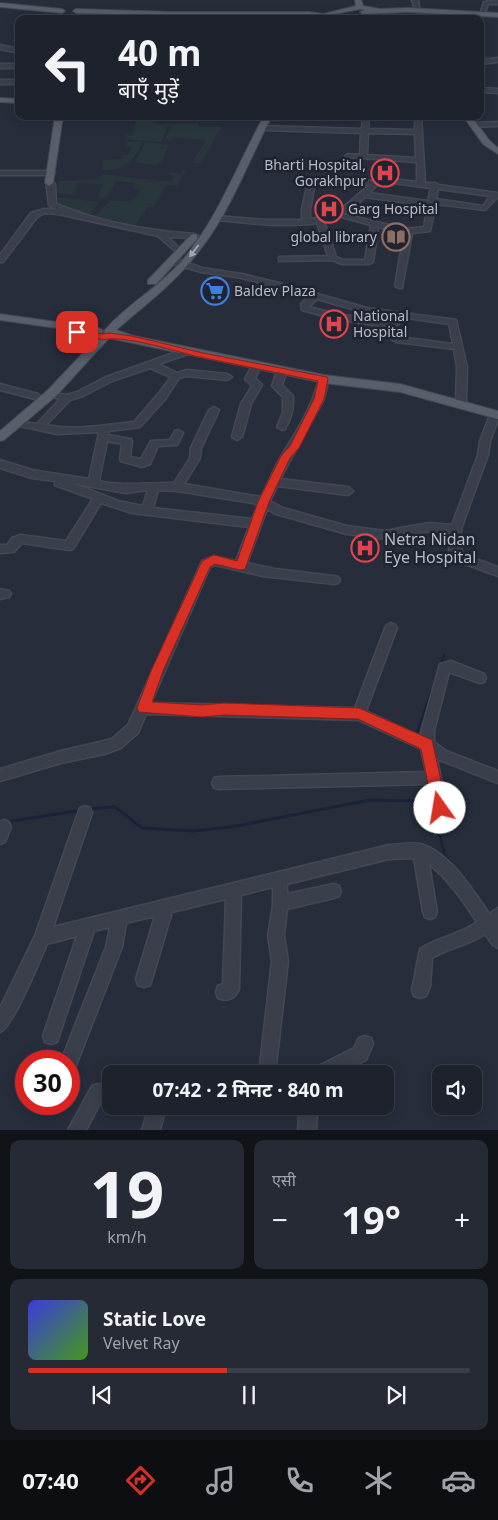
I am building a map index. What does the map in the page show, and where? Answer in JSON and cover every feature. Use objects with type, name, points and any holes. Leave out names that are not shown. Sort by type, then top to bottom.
[{"type":"main road","points":[[362,7],[364,0]]},
{"type":"main road","points":[[0,6],[139,15]]},
{"type":"main road","points":[[333,15],[362,7],[380,11],[418,10],[498,15]]},
{"type":"main road","points":[[0,100],[15,101]]},
{"type":"main road","points":[[50,178],[58,120]]},
{"type":"main road","points":[[258,129],[260,120]]},
{"type":"main road","points":[[0,437],[50,394],[195,236],[265,120]]},
{"type":"main road","points":[[473,122],[498,148]]},
{"type":"main road","points":[[473,122],[486,142],[498,152]]},
{"type":"main road","points":[[0,426],[104,333],[183,266],[217,218],[234,172]]},
{"type":"main road","points":[[0,317],[104,333],[185,352],[324,379],[400,388],[496,415]]},
{"type":"main road","points":[[0,321],[104,333]]},
{"type":"street","points":[[415,0],[418,10]]},
{"type":"street","points":[[482,14],[486,3],[498,2]]},
{"type":"street","points":[[0,47],[15,52]]},
{"type":"street","points":[[0,54],[15,53]]},
{"type":"street","points":[[484,62],[498,60]]},
{"type":"street","points":[[0,66],[15,66]]},
{"type":"street","points":[[8,66],[0,82],[15,82]]},
{"type":"street","points":[[484,90],[498,91]]},
{"type":"street","points":[[363,156],[366,120]]},
{"type":"street","points":[[418,120],[421,184]]},
{"type":"street","points":[[473,122],[498,124]]},
{"type":"street","points":[[258,129],[418,132]]},
{"type":"street","points":[[348,156],[420,160]]},
{"type":"street","points":[[0,173],[50,178]]},
{"type":"street","points":[[0,260],[43,205],[50,178]]},
{"type":"street","points":[[50,178],[53,205],[74,214]]},
{"type":"street","points":[[306,222],[306,209],[312,182],[374,184],[385,180],[436,185],[497,195]]},
{"type":"street","points":[[217,218],[306,222],[320,220],[351,207],[374,184]]},
{"type":"street","points":[[337,214],[408,232],[427,229],[436,185]]},
{"type":"street","points":[[469,206],[474,191]]},
{"type":"street","points":[[364,195],[485,208],[497,195]]},
{"type":"street","points":[[43,205],[52,208],[53,205]]},
{"type":"street","points":[[0,252],[31,213],[43,205],[161,234],[195,236]]},
{"type":"street","points":[[320,220],[333,258]]},
{"type":"street","points":[[282,259],[333,258],[342,262],[369,262],[375,224]]},
{"type":"street","points":[[399,286],[408,232]]},
{"type":"street","points":[[161,234],[180,253]]},
{"type":"street","points":[[173,261],[183,266],[242,276],[366,310],[454,322],[462,380],[461,404]]},
{"type":"street","points":[[316,295],[305,304],[305,308],[335,316],[389,325],[395,324],[395,315]]},
{"type":"street","points":[[389,325],[389,332],[393,338],[399,340],[458,347]]},
{"type":"street","points":[[38,428],[67,398],[150,364],[185,352]]},
{"type":"street","points":[[150,364],[176,376],[187,373],[228,377]]},
{"type":"street","points":[[237,436],[245,407],[257,384],[250,379],[256,366]]},
{"type":"street","points":[[282,371],[277,386],[287,394],[289,399],[288,411],[282,427]]},
{"type":"street","points":[[18,423],[57,431],[104,432],[137,424],[142,416],[150,411],[169,389],[176,376]]},
{"type":"street","points":[[240,566],[264,502],[286,456],[294,448],[319,399],[324,379]]},
{"type":"street","points":[[0,387],[35,396]]},
{"type":"street","points":[[50,394],[67,398]]},
{"type":"street","points":[[177,487],[195,458],[196,448],[214,410]]},
{"type":"street","points":[[496,415],[485,441],[483,455],[456,529],[455,551],[461,558],[498,572]]},
{"type":"street","points":[[104,432],[127,440],[125,459],[142,463],[146,461],[156,442],[172,442],[178,433]]},
{"type":"street","points":[[94,484],[104,432]]},
{"type":"street","points":[[0,464],[32,474],[125,489],[154,486],[177,487],[264,502],[280,511],[347,530],[385,535],[429,527],[456,529]]},
{"type":"street","points":[[53,478],[58,482],[115,504],[147,511],[257,524]]},
{"type":"street","points":[[275,482],[348,491]]},
{"type":"street","points":[[147,511],[154,486]]},
{"type":"street","points":[[0,549],[10,549],[16,541],[21,539],[70,546],[99,498]]},
{"type":"street","points":[[0,775],[61,757],[116,744],[133,729],[144,708],[157,671],[206,564],[214,560],[261,572],[275,572],[334,580]]},
{"type":"street","points":[[359,714],[391,628]]},
{"type":"street","points":[[440,808],[429,778],[427,731],[445,667],[451,666],[480,678]]},
{"type":"street","points":[[144,708],[359,714],[427,745],[441,755],[498,777]]},
{"type":"street","points":[[219,783],[429,778]]},
{"type":"street","points":[[0,1024],[4,1006],[42,938],[85,813]]},
{"type":"street","points":[[42,938],[120,917],[389,852],[420,851],[436,859],[493,927],[425,954],[422,987],[420,990]]},
{"type":"street","points":[[420,851],[430,912]]},
{"type":"street","points":[[268,1065],[280,961],[276,936],[280,903],[280,879]]},
{"type":"street","points":[[224,992],[228,992],[231,989],[234,890]]},
{"type":"street","points":[[280,903],[334,891]]},
{"type":"street","points":[[144,979],[166,906]]},
{"type":"street","points":[[74,1050],[114,946],[120,917]]},
{"type":"street","points":[[51,1036],[88,925]]},
{"type":"street","points":[[339,1065],[360,1054],[365,1044]]},
{"type":"street","points":[[77,1130],[98,1092]]},
{"type":"street","points":[[151,1130],[155,1115]]},
{"type":"street","points":[[307,1130],[308,1115]]},
{"type":"shaded area","points":[[137,120],[150,120],[157,124],[198,123],[199,127],[222,127],[200,164],[192,163],[206,140],[173,137],[172,140],[165,139],[173,125],[167,127],[161,142],[132,140],[124,135],[133,135]]},
{"type":"shaded area","points":[[127,142],[143,142],[135,156],[127,164],[116,169],[102,170],[103,160],[122,159],[123,155],[129,155],[131,146],[125,146]]},
{"type":"shaded area","points":[[145,142],[169,145],[161,163],[156,165],[137,163],[136,161]]},
{"type":"shaded area","points":[[183,170],[186,170],[177,186],[166,185],[153,207],[147,207],[136,225],[95,216],[110,201],[128,201],[134,198],[141,190],[134,189],[134,183],[116,181],[107,198],[97,198],[103,184],[78,183],[74,195],[56,193],[58,181],[100,179],[101,174],[171,182],[175,176],[169,175],[169,172],[181,174]]},
{"type":"shaded area","points":[[56,197],[100,202],[90,214],[68,210],[57,204]]},
{"type":"waterway","points":[[440,666],[444,655]]},
{"type":"waterway","points":[[417,733],[438,673]]},
{"type":"waterway","points":[[423,758],[426,775]]},
{"type":"waterway","points":[[427,783],[431,801]]},
{"type":"waterway","points":[[88,809],[115,807],[142,828],[193,831],[231,827],[370,800],[431,801]]},
{"type":"waterway","points":[[431,801],[445,856],[452,865]]},
{"type":"waterway","points":[[0,823],[82,810]]},
{"type":"place","name":"Bharti Hospital, Gorakhpur","points":[[385,173]]},
{"type":"place","name":"Garg Hospital","points":[[329,209]]},
{"type":"place","name":"global library","points":[[396,237]]},
{"type":"place","name":"Baldev Plaza","points":[[215,291]]},
{"type":"place","name":"National Hospital","points":[[334,324]]},
{"type":"place","name":"Netra Nidan Eye Hospital","points":[[365,548]]},
{"type":"route","points":[[77,332],[97,334],[102,337],[109,335],[132,339],[185,352],[324,379],[319,399],[294,448],[286,456],[264,502],[240,566],[214,560],[206,564],[157,671],[144,708],[359,714],[427,745],[440,808]]}]
